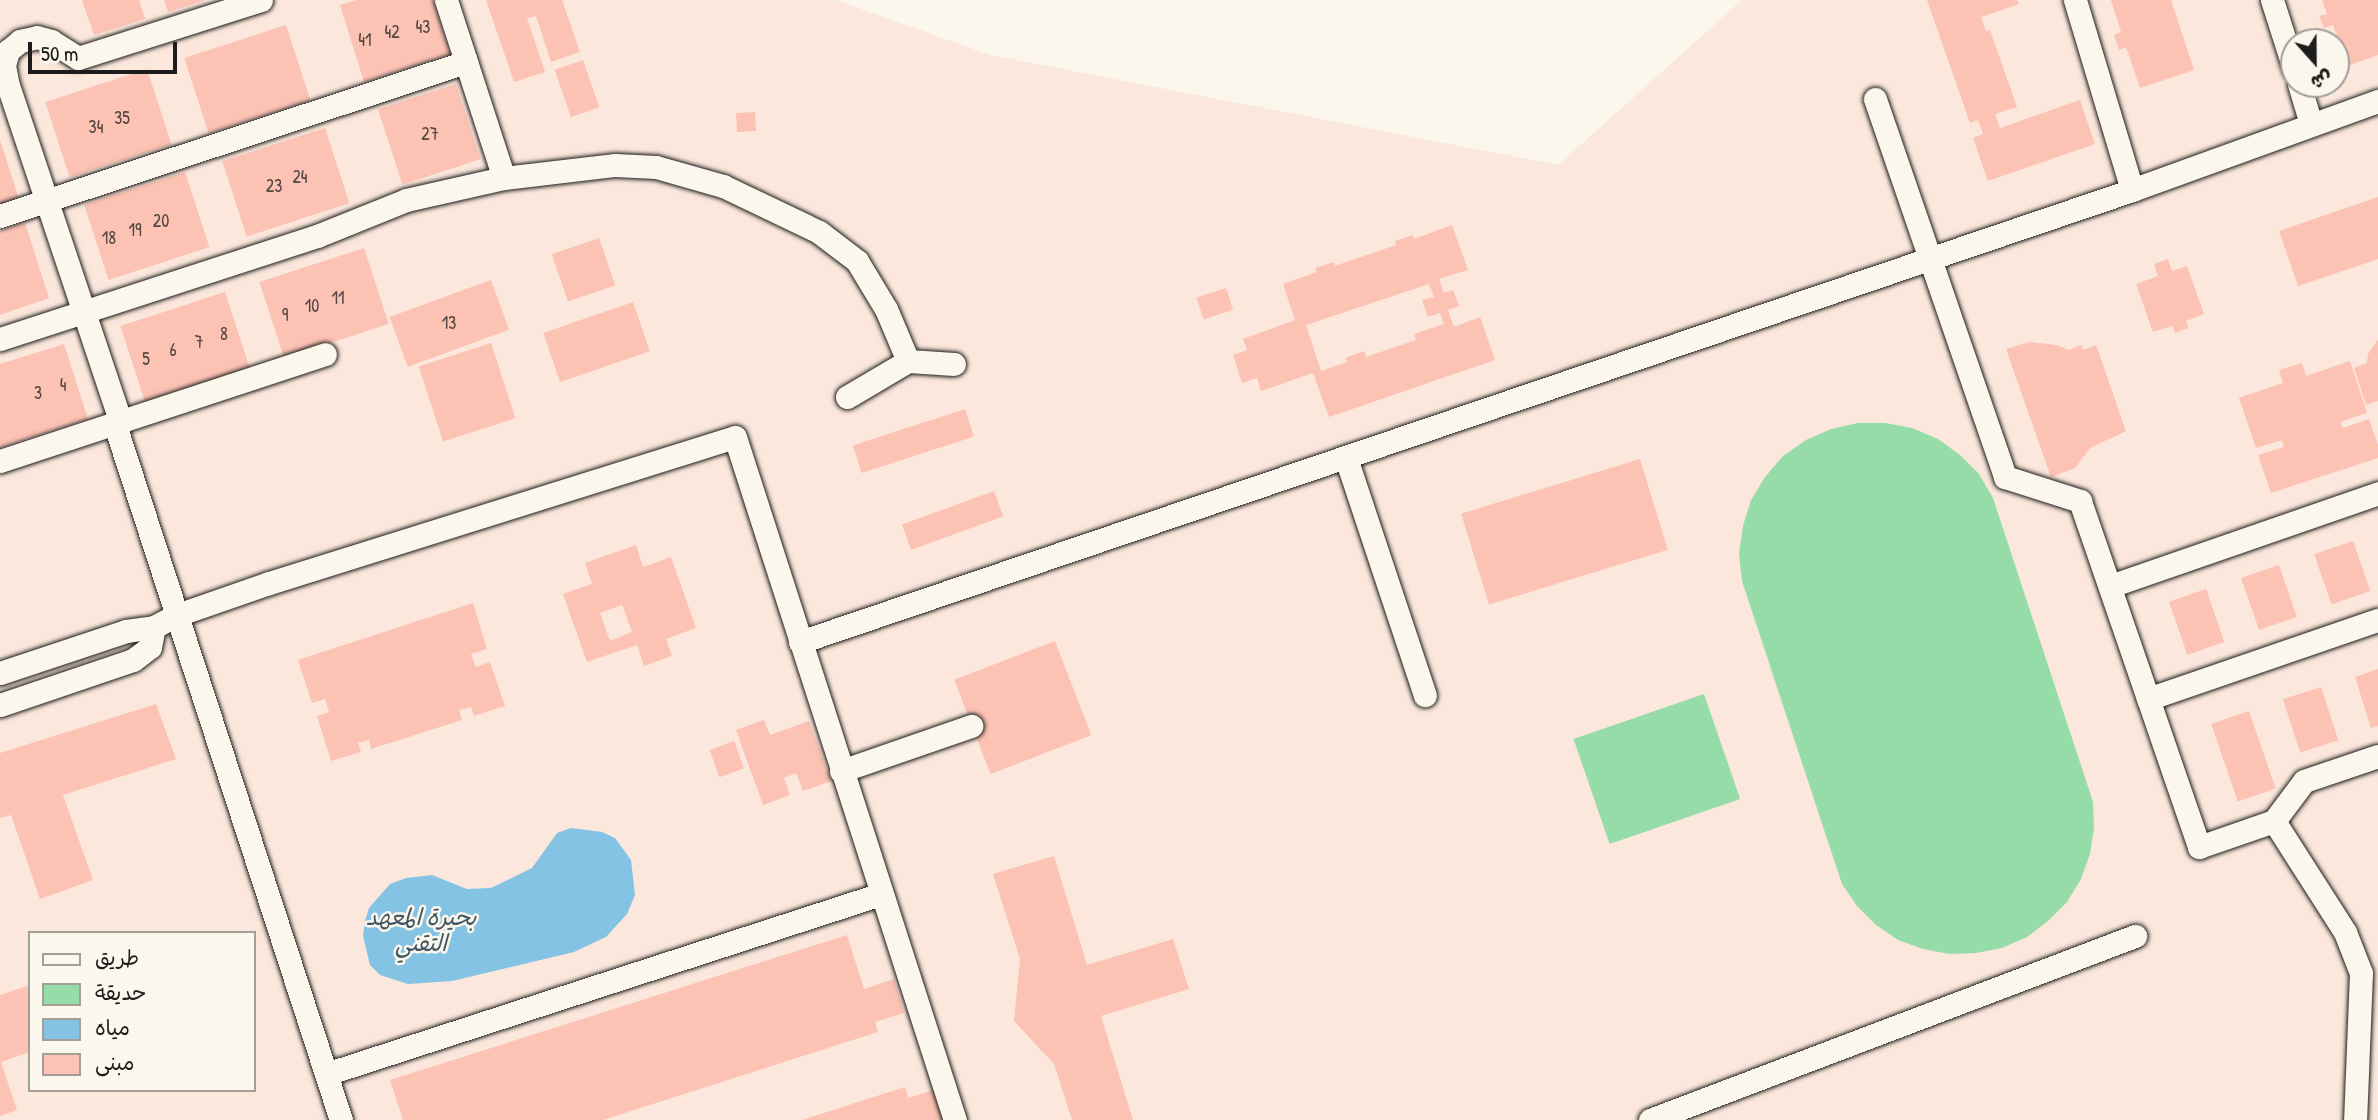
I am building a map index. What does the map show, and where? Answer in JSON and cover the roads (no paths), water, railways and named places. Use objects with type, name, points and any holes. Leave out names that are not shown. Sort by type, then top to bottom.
[{"type":"street","points":[[261,0],[78,58],[51,41],[37,37],[20,41],[8,51],[4,65],[8,86],[83,312],[177,615],[341,1120]]},
{"type":"street","points":[[446,0],[504,178]]},
{"type":"street","points":[[2075,0],[2132,190]]},
{"type":"street","points":[[2273,0],[2282,28]]},
{"type":"street","points":[[0,216],[466,62]]},
{"type":"street","points":[[2303,98],[2311,124]]},
{"type":"street","points":[[1875,99],[2005,477],[2080,500],[2199,847],[2274,821],[2304,782],[2378,756]]},
{"type":"street","points":[[800,642],[2132,190],[2378,101]]},
{"type":"street","points":[[0,339],[317,236],[406,200],[504,178],[614,165],[656,167],[723,186],[819,232],[857,261],[886,309],[908,361]]},
{"type":"street","points":[[0,461],[325,354]]},
{"type":"street","points":[[847,397],[908,361],[954,364]]},
{"type":"street","points":[[0,673],[117,634],[154,627],[177,615],[735,436],[955,1120]]},
{"type":"street","points":[[1346,458],[1425,695]]},
{"type":"street","points":[[2109,586],[2378,493]]},
{"type":"street","points":[[2148,699],[2378,620]]},
{"type":"street","points":[[0,705],[141,656],[150,647],[154,627]]},
{"type":"street","points":[[841,771],[971,726]]},
{"type":"street","points":[[2274,821],[2345,932],[2361,974],[2355,1120]]},
{"type":"street","points":[[326,1074],[881,894]]},
{"type":"street","points":[[1650,1120],[2135,936]]},
{"type":"water","name":"بحيرة المعهد التقني","points":[[571,828],[602,832],[615,838],[631,860],[635,895],[627,914],[606,937],[574,952],[452,981],[408,984],[380,975],[370,965],[363,936],[365,921],[369,908],[390,884],[406,878],[432,875],[467,889],[491,888],[532,868],[557,833]]}]
